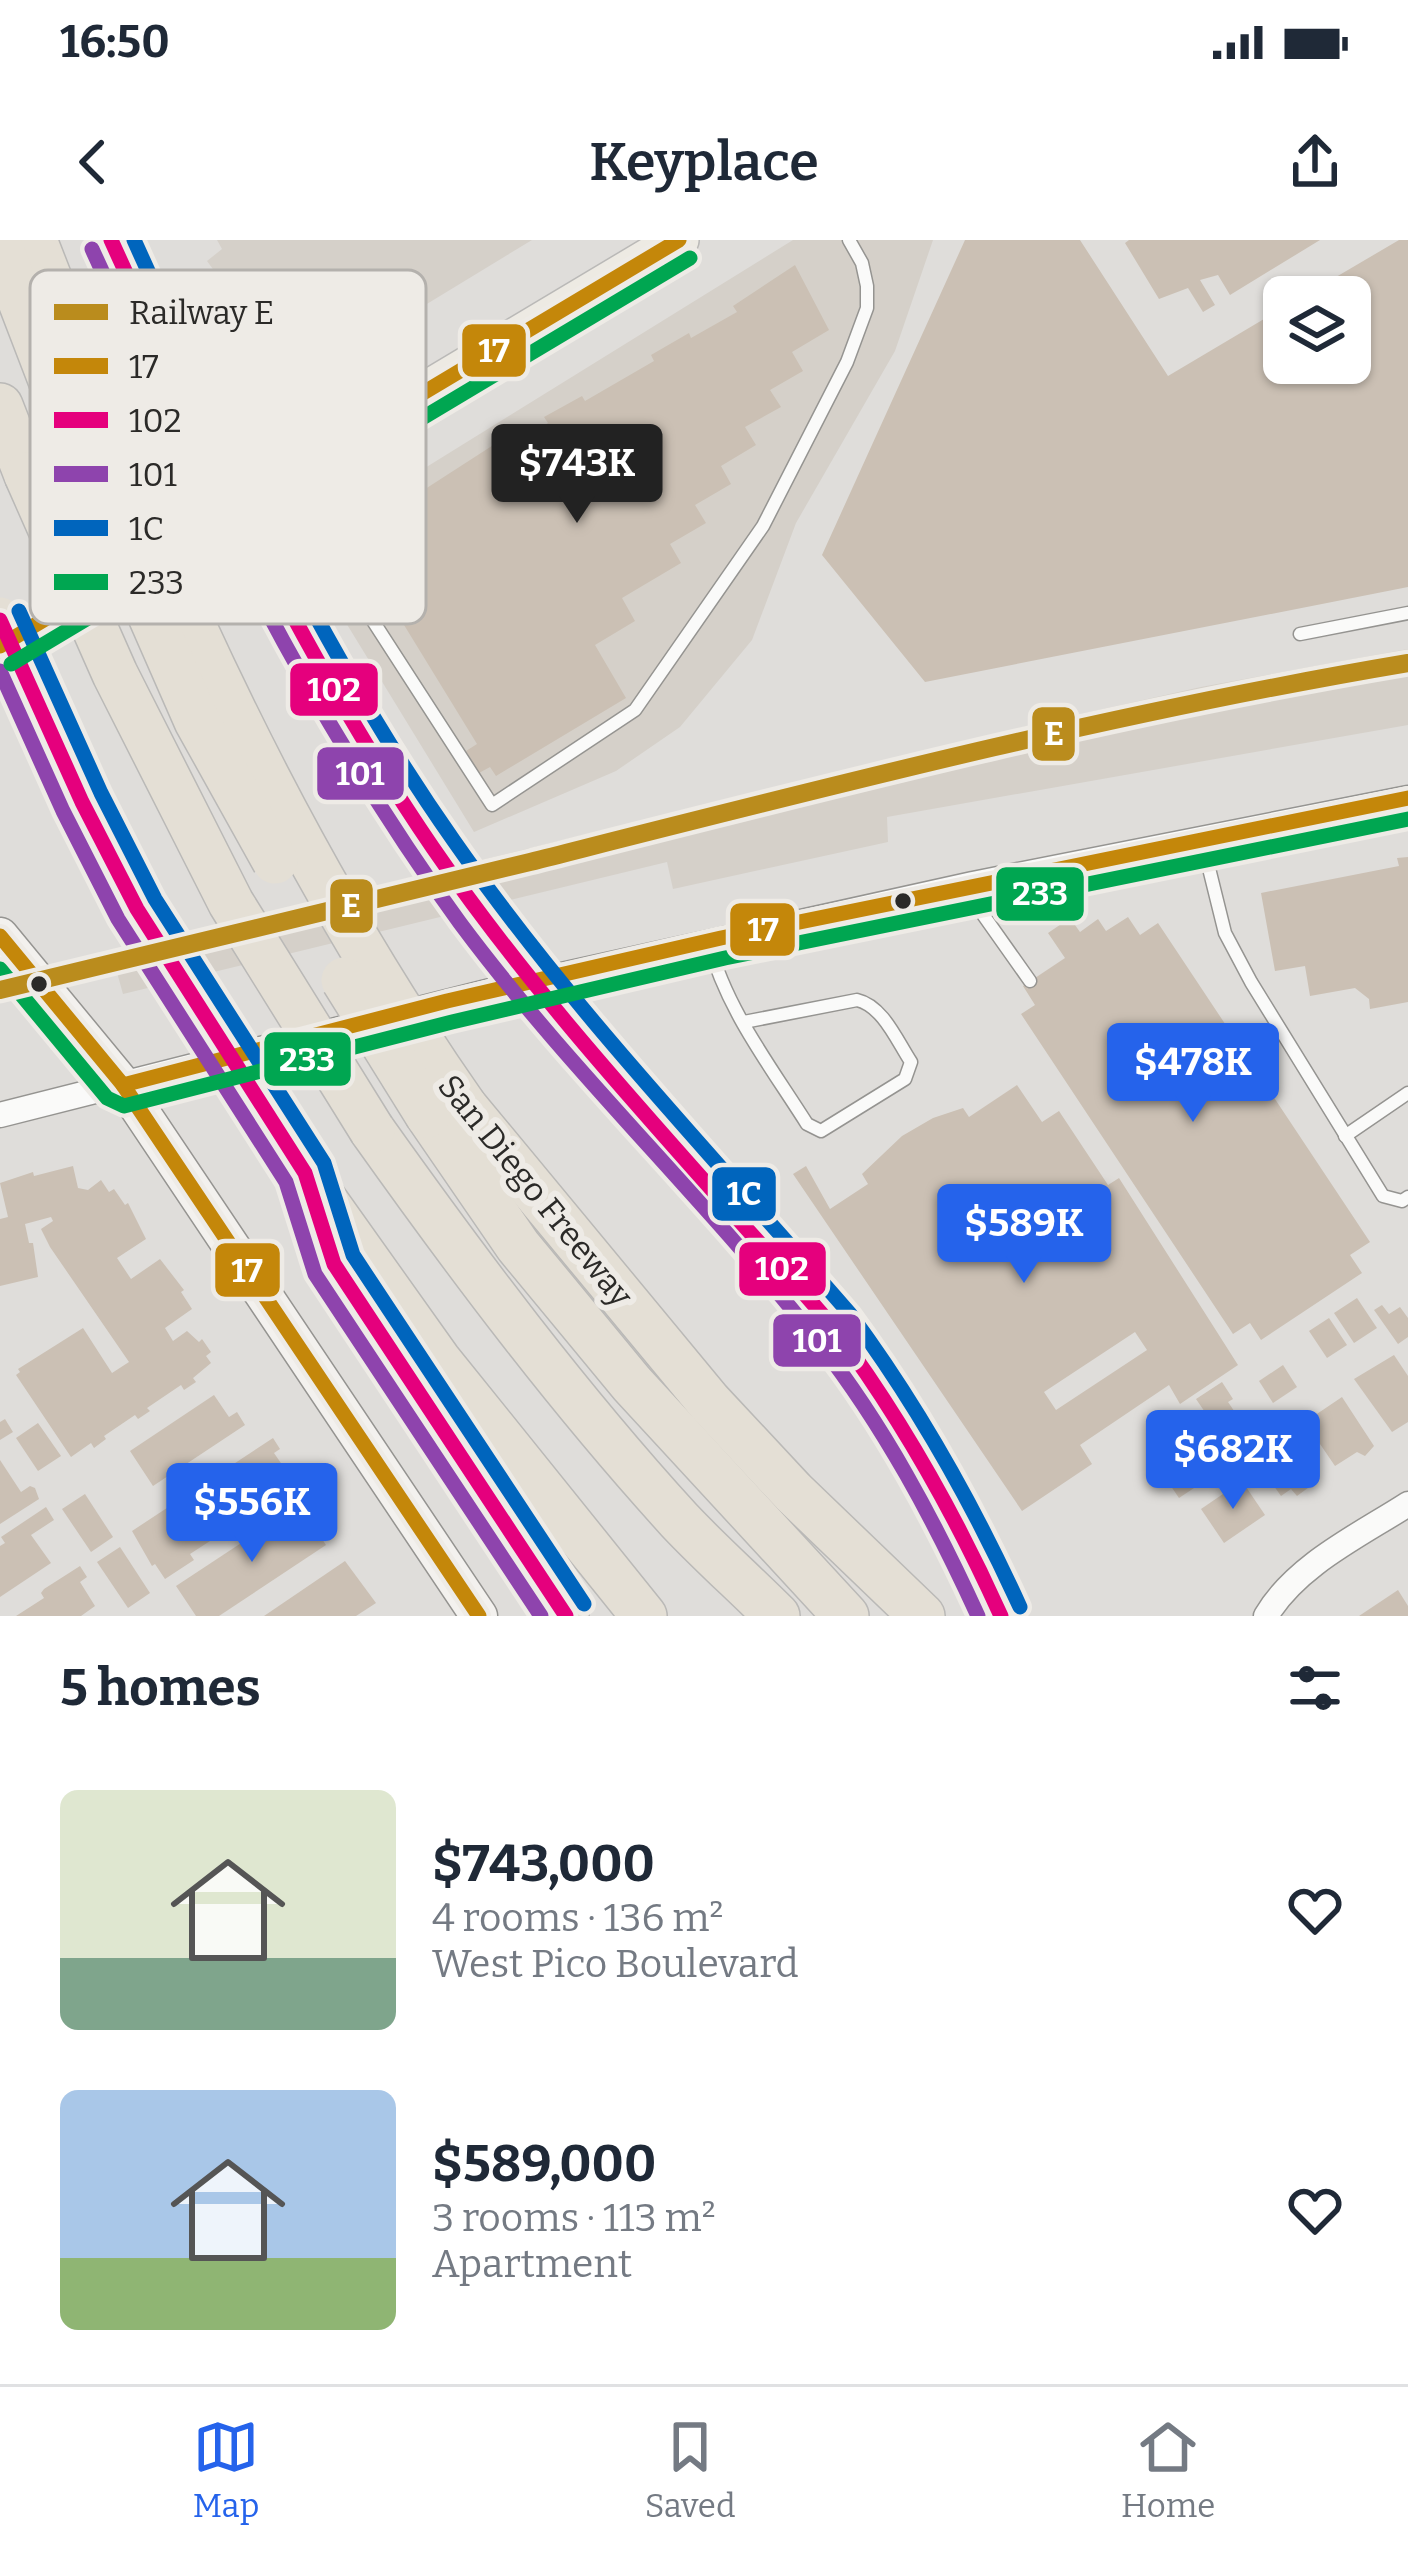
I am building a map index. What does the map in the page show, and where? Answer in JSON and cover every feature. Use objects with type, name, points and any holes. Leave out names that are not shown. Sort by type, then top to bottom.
[{"type":"highway","name":"San Diego Freeway","points":[[34,240],[43,270]]},
{"type":"highway","points":[[111,240],[124,270]]},
{"type":"highway","points":[[0,248],[30,309]]},
{"type":"highway","points":[[0,406],[30,483]]},
{"type":"highway","points":[[0,620],[82,802],[137,909],[305,1173],[438,1360],[644,1616]]},
{"type":"highway","points":[[93,624],[231,903],[372,1130],[532,1348],[682,1523],[777,1616]]},
{"type":"highway","name":"San Diego Freeway","points":[[190,624],[236,722],[446,1111],[793,1492],[922,1616]]},
{"type":"highway","points":[[298,624],[330,686],[436,853],[519,962],[879,1387],[924,1459],[1001,1616]]},
{"type":"highway","points":[[446,1111],[518,1246],[618,1366],[847,1616]]},
{"type":"highway","points":[[305,1173],[334,1264],[566,1616]]},
{"type":"highway","points":[[682,1523],[757,1556],[820,1616]]},
{"type":"main road","points":[[426,392],[670,242]]},
{"type":"main road","points":[[0,646],[37,624]]},
{"type":"main road","points":[[0,936],[123,1085],[478,1616]]},
{"type":"street","points":[[0,1115],[494,990],[973,884],[1408,798]]},
{"type":"street","points":[[1266,1616],[1286,1589],[1311,1568],[1408,1504]]},
{"type":"lane","points":[[375,624],[492,805],[635,710],[763,526],[848,362],[867,308],[862,262],[849,240]]},
{"type":"lane","points":[[1300,634],[1408,613]]},
{"type":"lane","points":[[1202,838],[1225,932],[1383,1196],[1402,1201],[1408,1196]]},
{"type":"lane","points":[[973,884],[984,916],[1030,982]]},
{"type":"lane","points":[[709,942],[718,977],[744,1022],[813,1130],[821,1131],[905,1079],[909,1071],[911,1062],[867,1002],[856,1000],[744,1022]]},
{"type":"lane","points":[[1345,1136],[1408,1093]]},
{"type":"shaded area","points":[[217,240],[532,240],[426,305],[426,270],[214,270],[207,261],[222,249]]},
{"type":"shaded area","points":[[793,240],[933,240],[895,351],[796,523],[752,640],[680,727],[616,771],[474,832],[347,624],[426,624],[426,467]]},
{"type":"shaded area","points":[[1408,649],[1408,725],[887,817],[888,842],[673,889],[667,862],[123,994],[111,951],[1023,727],[1201,687]]},
{"type":"building","points":[[965,240],[1080,240],[1168,376],[1263,319],[1263,384],[1371,384],[1371,276],[1338,276],[1399,240],[1408,240],[1408,587],[925,682],[822,555]]},
{"type":"building","points":[[1320,240],[1230,295],[1218,275],[1200,280],[1215,305],[1203,312],[1188,288],[1159,299],[1125,243]]},
{"type":"building","points":[[795,265],[829,330],[792,352],[803,371],[770,390],[781,407],[745,427],[756,445],[721,466],[731,484],[695,505],[706,523],[670,544],[681,563],[622,598],[635,621],[595,645],[626,698],[496,776],[490,767],[479,773],[466,751],[477,744],[403,624],[426,624],[426,488],[498,442],[503,450],[548,423],[544,417],[582,396],[585,401],[654,361],[651,355],[689,333],[691,338],[737,312],[733,306]]},
{"type":"building","points":[[1408,857],[1408,1002],[1370,1009],[1369,999],[1355,988],[1310,996],[1305,966],[1275,971],[1261,893],[1399,866],[1397,858]]},
{"type":"building","points":[[1128,917],[1140,935],[1158,923],[1370,1242],[1350,1255],[1362,1273],[1261,1340],[1250,1323],[1233,1334],[1021,1014],[1035,1005],[1023,986],[1065,958],[1048,933],[1070,918],[1080,932],[1098,919],[1106,931]]},
{"type":"building","points":[[1017,1085],[1042,1122],[1059,1111],[1108,1185],[1119,1178],[1238,1365],[1180,1404],[1169,1385],[1080,1445],[1092,1464],[1022,1511],[793,1174],[806,1166],[830,1209],[868,1184],[862,1174],[902,1136],[963,1108],[969,1117]],"holes":[[[1135,1332],[1147,1350],[1056,1410],[1044,1392]]]},
{"type":"building","points":[[73,1166],[78,1188],[88,1190],[101,1180],[109,1192],[114,1189],[128,1203],[146,1239],[117,1258],[131,1279],[160,1259],[192,1309],[165,1328],[173,1341],[187,1331],[199,1342],[202,1339],[211,1352],[206,1356],[211,1363],[193,1378],[196,1382],[184,1390],[181,1385],[138,1419],[135,1415],[104,1436],[94,1448],[91,1443],[71,1457],[16,1375],[18,1369],[83,1328],[112,1373],[129,1362],[50,1247],[41,1229],[53,1221],[51,1217],[25,1224],[38,1277],[0,1286],[0,1219],[8,1217],[0,1183]]},
{"type":"building","points":[[1357,1298],[1377,1328],[1354,1343],[1334,1313]]},
{"type":"building","points":[[1382,1305],[1389,1314],[1400,1307],[1408,1318],[1408,1337],[1398,1344],[1374,1310]]},
{"type":"building","points":[[1329,1318],[1347,1345],[1327,1358],[1309,1331]]},
{"type":"building","points":[[1394,1355],[1408,1376],[1408,1422],[1392,1432],[1354,1379]]},
{"type":"building","points":[[1283,1365],[1297,1387],[1273,1403],[1259,1381]]},
{"type":"building","points":[[1222,1382],[1243,1424],[1222,1437],[1196,1399]]},
{"type":"building","points":[[214,1395],[229,1417],[237,1412],[245,1425],[153,1486],[130,1451]]},
{"type":"building","points":[[1342,1397],[1374,1446],[1365,1456],[1357,1452],[1335,1466],[1305,1422]]},
{"type":"building","points":[[1272,1410],[1320,1479],[1297,1496],[1291,1489],[1281,1496],[1252,1455],[1258,1452],[1247,1437]]},
{"type":"building","points":[[5,1419],[13,1432],[0,1440],[0,1422]]},
{"type":"building","points":[[38,1423],[61,1456],[38,1471],[16,1438]]},
{"type":"building","points":[[1171,1436],[1200,1484],[1179,1498],[1147,1451]]},
{"type":"building","points":[[273,1438],[280,1449],[274,1453],[285,1469],[291,1465],[301,1482],[190,1554],[194,1560],[165,1579],[132,1531]]},
{"type":"building","points":[[0,1460],[21,1492],[30,1486],[39,1499],[0,1524]]},
{"type":"building","points":[[1242,1481],[1265,1515],[1224,1543],[1201,1509]]},
{"type":"building","points":[[85,1494],[113,1537],[91,1552],[62,1509]]},
{"type":"building","points":[[299,1505],[326,1545],[219,1616],[196,1616],[176,1586]]},
{"type":"building","points":[[46,1507],[54,1520],[31,1535],[51,1563],[0,1597],[0,1546],[5,1543],[1,1537]]},
{"type":"building","points":[[120,1547],[150,1593],[128,1608],[97,1562]]},
{"type":"building","points":[[345,1561],[376,1603],[356,1616],[264,1616]]},
{"type":"building","points":[[80,1566],[87,1577],[80,1582],[95,1606],[81,1616],[16,1616],[44,1598],[44,1589]]},
{"type":"building","points":[[1398,1590],[1408,1616],[1359,1616]]},
{"type":"rail line","name":"E","points":[[0,990],[967,754],[1408,663]]},
{"type":"transit line","name":"102","points":[[111,240],[125,270]]},
{"type":"transit line","name":"1C","points":[[134,240],[148,270]]},
{"type":"transit line","name":"17","points":[[426,391],[679,240]]},
{"type":"transit line","name":"101","points":[[92,249],[102,270]]},
{"type":"transit line","name":"233","points":[[426,416],[690,258]]},
{"type":"transit line","name":"1C","points":[[19,611],[155,899],[324,1163],[353,1255],[584,1604]]},
{"type":"transit line","name":"102","points":[[0,620],[82,802],[137,909],[305,1173],[334,1264],[566,1616]]},
{"type":"transit line","name":"17","points":[[0,646],[37,624]]},
{"type":"transit line","name":"233","points":[[11,664],[78,624]]},
{"type":"transit line","name":"101","points":[[275,624],[353,763],[460,923],[592,1083],[775,1289],[843,1375],[906,1475],[978,1616]]},
{"type":"transit line","name":"102","points":[[297,624],[386,776],[479,912],[627,1093],[834,1328],[925,1468],[1001,1616]]},
{"type":"transit line","name":"1C","points":[[321,624],[406,770],[499,903],[646,1082],[850,1314],[943,1456],[1020,1607]]},
{"type":"transit line","name":"101","points":[[0,671],[118,919],[286,1182],[315,1274],[541,1616]]},
{"type":"transit line","name":"17","points":[[123,1085],[447,1001],[721,938],[1408,798]]},
{"type":"transit line","name":"233","points":[[0,969],[107,1098],[124,1106],[725,958],[1408,819]]},
{"type":"transit line","name":"17","points":[[0,936],[123,1085],[479,1616]]}]
